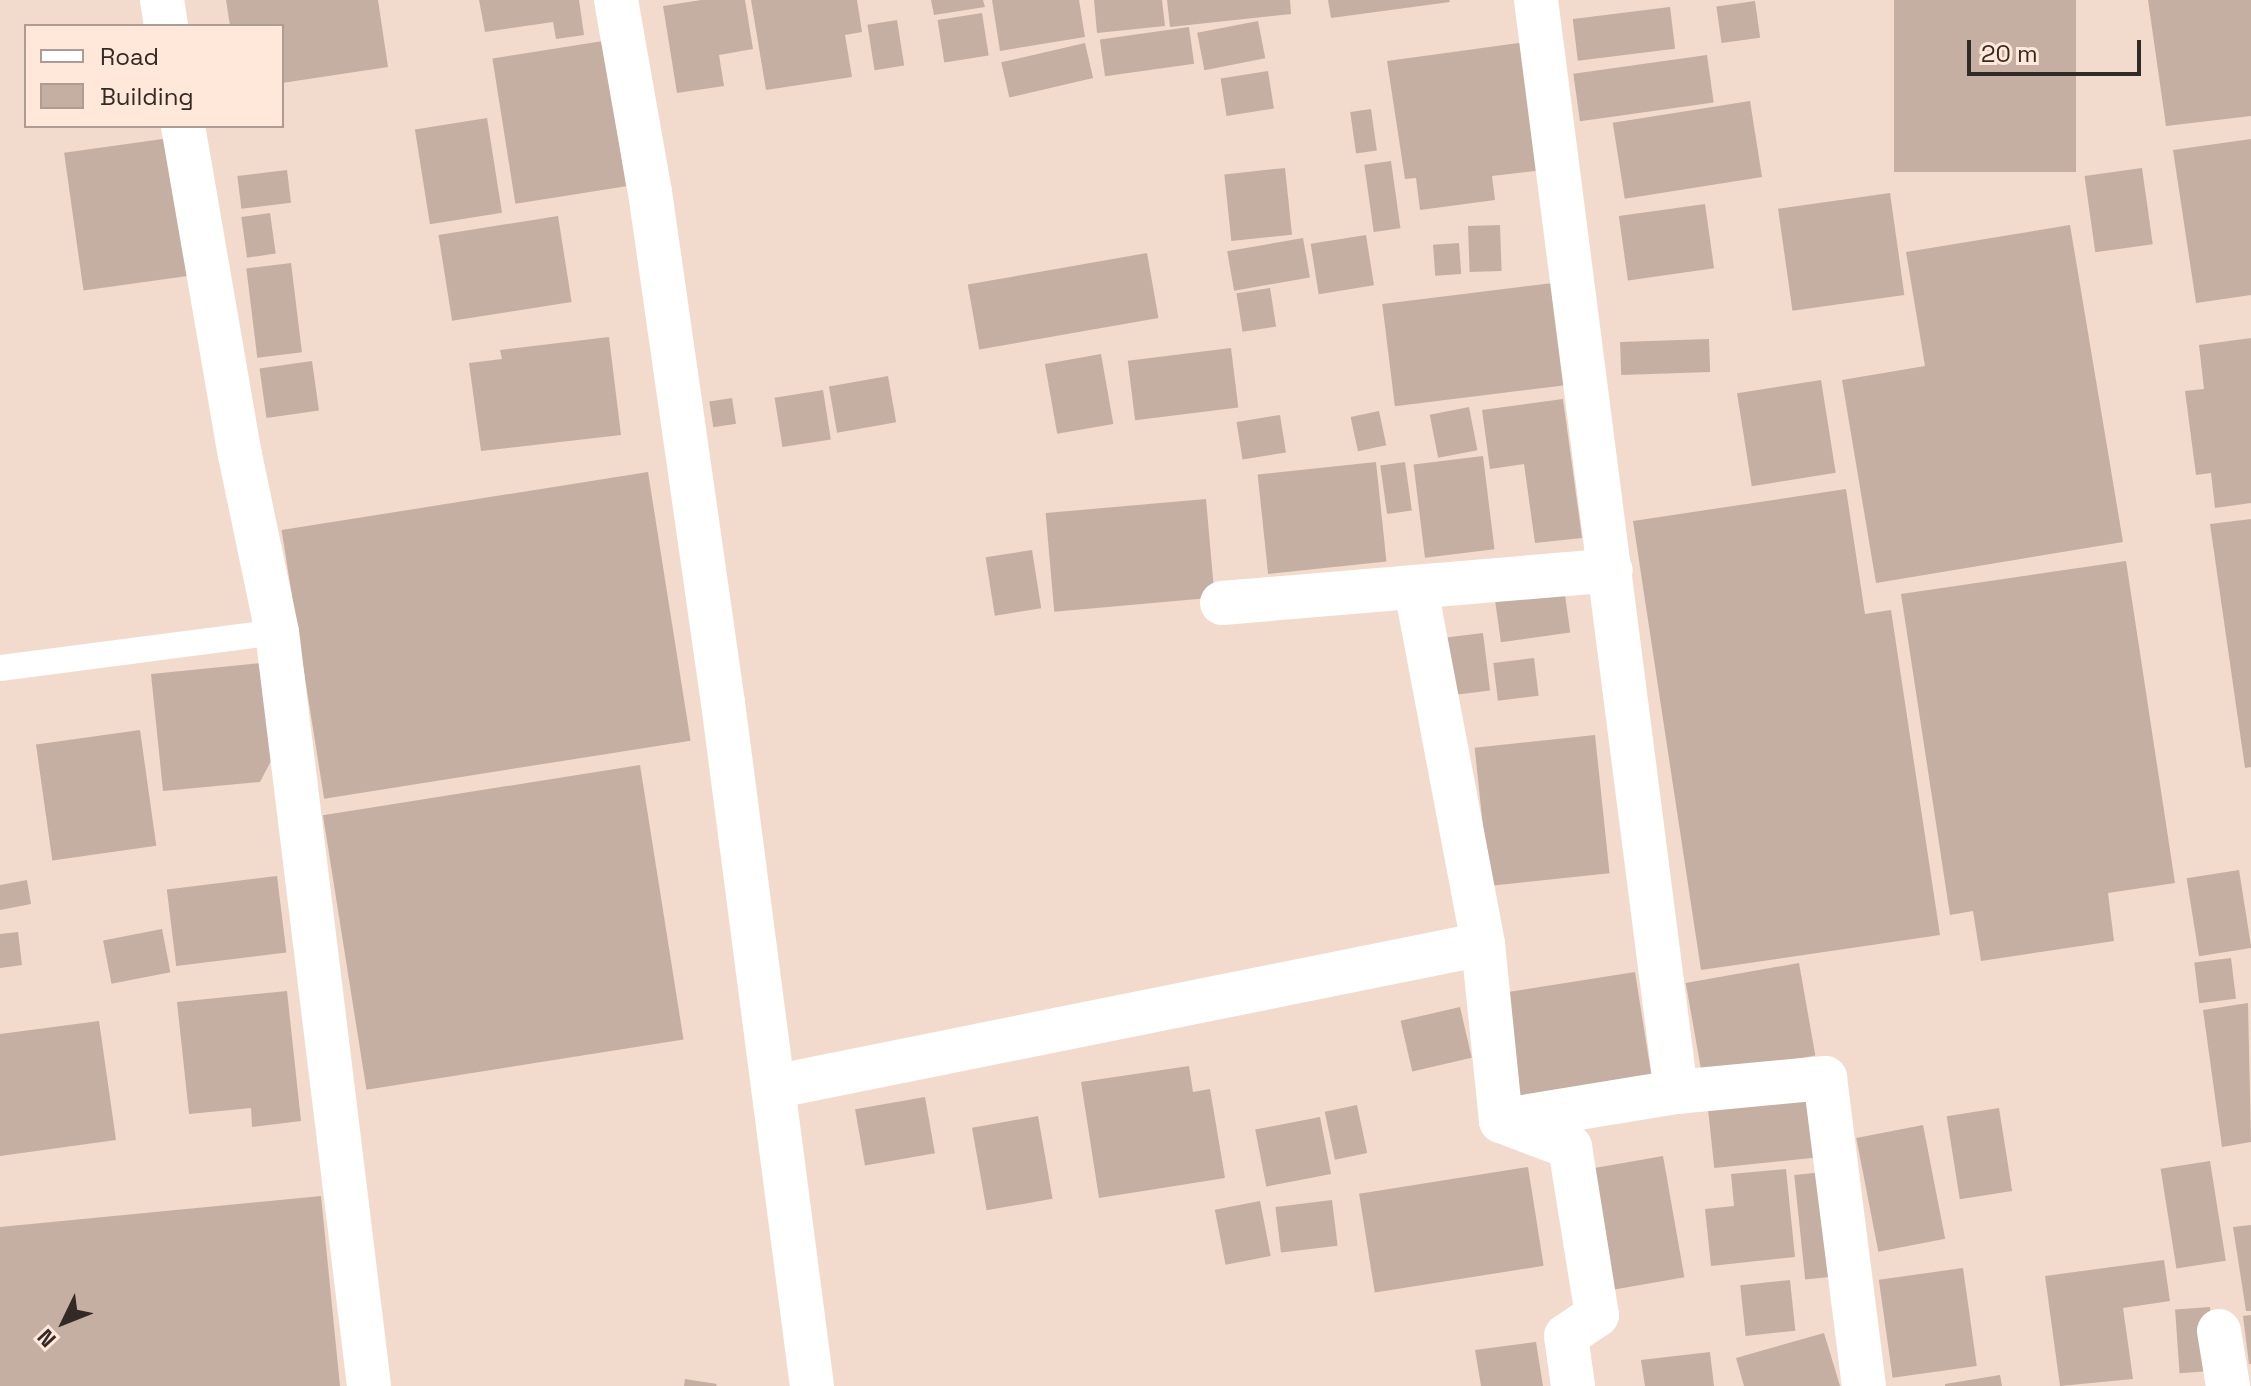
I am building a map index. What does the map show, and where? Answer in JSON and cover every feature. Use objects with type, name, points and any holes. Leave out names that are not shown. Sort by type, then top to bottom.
[{"type":"street","points":[[162,0],[166,24]]},
{"type":"street","points":[[616,0],[650,192],[812,1386]]},
{"type":"street","points":[[1536,0],[1676,1092]]},
{"type":"street","points":[[183,128],[240,455],[277,632],[369,1386]]},
{"type":"street","points":[[1222,603],[1416,589],[1611,570]]},
{"type":"street","points":[[1416,589],[1483,944],[1501,1121]]},
{"type":"street","points":[[773,1087],[1483,944]]},
{"type":"street","points":[[1501,1121],[1676,1092],[1825,1078],[1864,1386]]},
{"type":"street","points":[[1501,1121],[1570,1147],[1597,1315],[1566,1336],[1573,1386]]},
{"type":"street","points":[[2219,1331],[2228,1386]]},
{"type":"lane","points":[[0,668],[277,632]]},
{"type":"building","points":[[226,0],[378,0],[388,67],[284,83],[284,24],[230,24]]},
{"type":"building","points":[[479,0],[579,0],[584,35],[556,39],[553,22],[485,32]]},
{"type":"building","points":[[701,0],[745,0],[753,49],[719,55],[724,86],[677,93],[663,6]]},
{"type":"building","points":[[751,0],[857,0],[862,32],[845,35],[852,77],[766,90]]},
{"type":"building","points":[[931,0],[983,0],[985,7],[934,15]]},
{"type":"building","points":[[992,0],[1079,0],[1085,37],[1000,51]]},
{"type":"building","points":[[1094,0],[1162,0],[1165,26],[1097,33]]},
{"type":"building","points":[[1167,0],[1290,0],[1291,14],[1170,27]]},
{"type":"building","points":[[1328,0],[1449,0],[1450,2],[1331,18]]},
{"type":"building","points":[[1894,0],[2076,0],[2076,172],[1894,172]]},
{"type":"building","points":[[2148,0],[2251,0],[2251,116],[2166,126]]},
{"type":"building","points":[[1755,1],[1760,38],[1722,43],[1716,6]]},
{"type":"building","points":[[1670,7],[1675,49],[1578,61],[1573,19]]},
{"type":"building","points":[[982,13],[989,55],[944,63],[938,20]]},
{"type":"building","points":[[897,20],[904,65],[875,70],[867,25]]},
{"type":"building","points":[[1258,21],[1265,58],[1204,70],[1197,33]]},
{"type":"building","points":[[1189,27],[1194,64],[1105,76],[1100,40]]},
{"type":"building","points":[[603,41],[626,186],[515,204],[492,59]]},
{"type":"building","points":[[1526,42],[1544,170],[1492,176],[1495,200],[1420,210],[1416,178],[1405,179],[1387,61]]},
{"type":"building","points":[[1085,43],[1093,78],[1009,97],[1001,62]]},
{"type":"building","points":[[1707,55],[1714,103],[1580,121],[1573,74]]},
{"type":"building","points":[[1268,71],[1274,109],[1227,116],[1221,79]]},
{"type":"building","points":[[1750,101],[1762,177],[1625,199],[1613,123]]},
{"type":"building","points":[[1371,109],[1377,151],[1356,154],[1350,112]]},
{"type":"building","points":[[487,118],[502,213],[430,224],[415,129]]},
{"type":"building","points":[[177,137],[196,275],[83,291],[64,153]]},
{"type":"building","points":[[2251,139],[2251,295],[2196,303],[2173,150]]},
{"type":"building","points":[[1391,161],[1400,228],[1374,232],[1364,165]]},
{"type":"building","points":[[1285,168],[1292,235],[1231,241],[1224,174]]},
{"type":"building","points":[[2142,168],[2153,244],[2095,252],[2085,176]]},
{"type":"building","points":[[287,170],[291,203],[241,209],[237,176]]},
{"type":"building","points":[[1890,193],[1904,295],[1792,311],[1778,209]]},
{"type":"building","points":[[1705,204],[1714,268],[1628,280],[1619,216]]},
{"type":"building","points":[[270,213],[276,254],[247,258],[241,217]]},
{"type":"building","points":[[558,216],[572,302],[452,321],[438,235]]},
{"type":"building","points":[[1500,225],[1502,271],[1470,272],[1468,226]]},
{"type":"building","points":[[2070,225],[2123,542],[1876,583],[1842,380],[1925,366],[1906,252]]},
{"type":"building","points":[[1366,235],[1374,285],[1319,294],[1311,244]]},
{"type":"building","points":[[1303,238],[1310,277],[1234,291],[1227,251]]},
{"type":"building","points":[[1459,243],[1461,274],[1435,276],[1433,245]]},
{"type":"building","points":[[1147,253],[1158,318],[979,350],[968,285]]},
{"type":"building","points":[[291,263],[302,352],[257,358],[246,268]]},
{"type":"building","points":[[1553,283],[1566,385],[1395,406],[1382,304]]},
{"type":"building","points":[[1270,288],[1276,327],[1243,332],[1236,293]]},
{"type":"building","points":[[609,337],[621,435],[481,451],[469,363],[502,359],[500,350]]},
{"type":"building","points":[[2251,338],[2251,503],[2215,508],[2211,473],[2196,475],[2185,391],[2204,389],[2199,345]]},
{"type":"building","points":[[1709,339],[1710,372],[1621,375],[1620,342]]},
{"type":"building","points":[[1231,348],[1238,408],[1135,420],[1128,361]]},
{"type":"building","points":[[1101,354],[1113,424],[1057,434],[1045,364]]},
{"type":"building","points":[[312,361],[319,411],[266,418],[260,368]]},
{"type":"building","points":[[888,376],[896,422],[837,433],[829,386]]},
{"type":"building","points":[[1821,380],[1836,473],[1752,486],[1737,393]]},
{"type":"building","points":[[823,390],[831,439],[782,447],[775,398]]},
{"type":"building","points":[[732,398],[736,424],[713,427],[709,402]]},
{"type":"building","points":[[1563,399],[1582,538],[1535,543],[1524,464],[1490,469],[1482,410]]},
{"type":"building","points":[[1469,407],[1477,450],[1438,458],[1430,415]]},
{"type":"building","points":[[1379,411],[1386,445],[1358,451],[1351,417]]},
{"type":"building","points":[[1280,415],[1286,453],[1242,459],[1237,422]]},
{"type":"building","points":[[1483,456],[1494,549],[1425,558],[1414,465]]},
{"type":"building","points":[[1376,462],[1386,561],[1268,574],[1258,474]]},
{"type":"building","points":[[1405,462],[1412,511],[1387,514],[1380,465]]},
{"type":"building","points":[[648,472],[691,741],[324,799],[282,530]]},
{"type":"building","points":[[1846,489],[1865,614],[1891,610],[1940,935],[1701,970],[1633,521]]},
{"type":"building","points":[[1206,499],[1215,598],[1054,612],[1046,513]]},
{"type":"building","points":[[2251,519],[2251,767],[2245,768],[2210,524]]},
{"type":"building","points":[[1032,550],[1041,608],[995,616],[986,557]]},
{"type":"building","points":[[2126,561],[2175,883],[2108,893],[2114,941],[1981,961],[1973,911],[1950,915],[1901,594]]},
{"type":"building","points":[[1564,588],[1570,633],[1501,642],[1495,598]]},
{"type":"building","points":[[1483,633],[1490,691],[1451,695],[1444,638]]},
{"type":"building","points":[[1534,658],[1539,696],[1498,701],[1493,663]]},
{"type":"building","points":[[261,663],[271,761],[260,782],[163,791],[151,674]]},
{"type":"building","points":[[140,730],[156,846],[52,860],[36,745]]},
{"type":"building","points":[[1595,735],[1610,873],[1489,886],[1475,748]]},
{"type":"building","points":[[640,765],[683,1040],[366,1090],[323,815]]},
{"type":"building","points":[[2239,870],[2251,948],[2199,956],[2187,878]]},
{"type":"building","points":[[277,876],[286,952],[176,966],[167,890]]},
{"type":"building","points":[[27,880],[31,904],[0,910],[0,885]]},
{"type":"building","points":[[162,929],[170,972],[111,984],[103,940]]},
{"type":"building","points":[[18,932],[22,965],[0,968],[0,934]]},
{"type":"building","points":[[2231,958],[2236,999],[2199,1003],[2194,963]]},
{"type":"building","points":[[1799,963],[1815,1056],[1702,1076],[1686,983]]},
{"type":"building","points":[[1635,972],[1653,1083],[1511,1105],[1494,994]]},
{"type":"building","points":[[287,991],[301,1121],[252,1127],[251,1108],[189,1114],[177,1002]]},
{"type":"building","points":[[2248,1003],[2251,1142],[2222,1147],[2203,1010]]},
{"type":"building","points":[[1460,1007],[1472,1058],[1412,1071],[1401,1021]]},
{"type":"building","points":[[99,1021],[116,1140],[0,1156],[0,1034]]},
{"type":"building","points":[[1189,1066],[1193,1092],[1210,1089],[1225,1178],[1099,1198],[1081,1082]]},
{"type":"building","points":[[1807,1094],[1814,1158],[1714,1168],[1708,1104]]},
{"type":"building","points":[[925,1097],[935,1153],[865,1165],[855,1109]]},
{"type":"building","points":[[1357,1105],[1367,1153],[1335,1160],[1325,1112]]},
{"type":"building","points":[[1999,1108],[2012,1191],[1960,1199],[1947,1116]]},
{"type":"building","points":[[1038,1116],[1053,1199],[987,1210],[972,1128]]},
{"type":"building","points":[[1320,1117],[1331,1174],[1266,1187],[1255,1130]]},
{"type":"building","points":[[1923,1125],[1945,1239],[1878,1252],[1856,1138]]},
{"type":"building","points":[[1663,1156],[1684,1277],[1614,1289],[1593,1168]]},
{"type":"building","points":[[2210,1161],[2226,1261],[2176,1269],[2161,1169]]},
{"type":"building","points":[[1528,1167],[1544,1266],[1375,1293],[1359,1194]]},
{"type":"building","points":[[1786,1169],[1795,1257],[1711,1266],[1705,1209],[1734,1206],[1731,1174]]},
{"type":"building","points":[[1833,1171],[1844,1275],[1805,1280],[1794,1175]]},
{"type":"building","points":[[321,1196],[340,1386],[0,1386],[0,1227]]},
{"type":"building","points":[[1332,1200],[1338,1246],[1281,1253],[1275,1207]]},
{"type":"building","points":[[1260,1201],[1271,1256],[1226,1265],[1215,1210]]},
{"type":"building","points":[[2251,1225],[2251,1311],[2246,1311],[2233,1227]]},
{"type":"building","points":[[2164,1260],[2170,1301],[2123,1308],[2133,1379],[2060,1386],[2045,1276]]},
{"type":"building","points":[[1963,1268],[1977,1366],[1893,1378],[1879,1280]]},
{"type":"building","points":[[1790,1280],[1795,1331],[1746,1336],[1740,1285]]},
{"type":"building","points":[[2210,1307],[2214,1371],[2180,1373],[2175,1309]]},
{"type":"building","points":[[2251,1315],[2251,1364],[2249,1364],[2243,1316]]},
{"type":"building","points":[[1824,1333],[1840,1386],[1744,1386],[1736,1358]]},
{"type":"building","points":[[1536,1342],[1543,1386],[1481,1386],[1475,1350]]},
{"type":"building","points":[[1710,1352],[1714,1386],[1645,1386],[1641,1360]]},
{"type":"building","points":[[2000,1375],[2002,1386],[1945,1386],[1945,1384]]},
{"type":"building","points":[[685,1379],[717,1384],[684,1386]]}]
